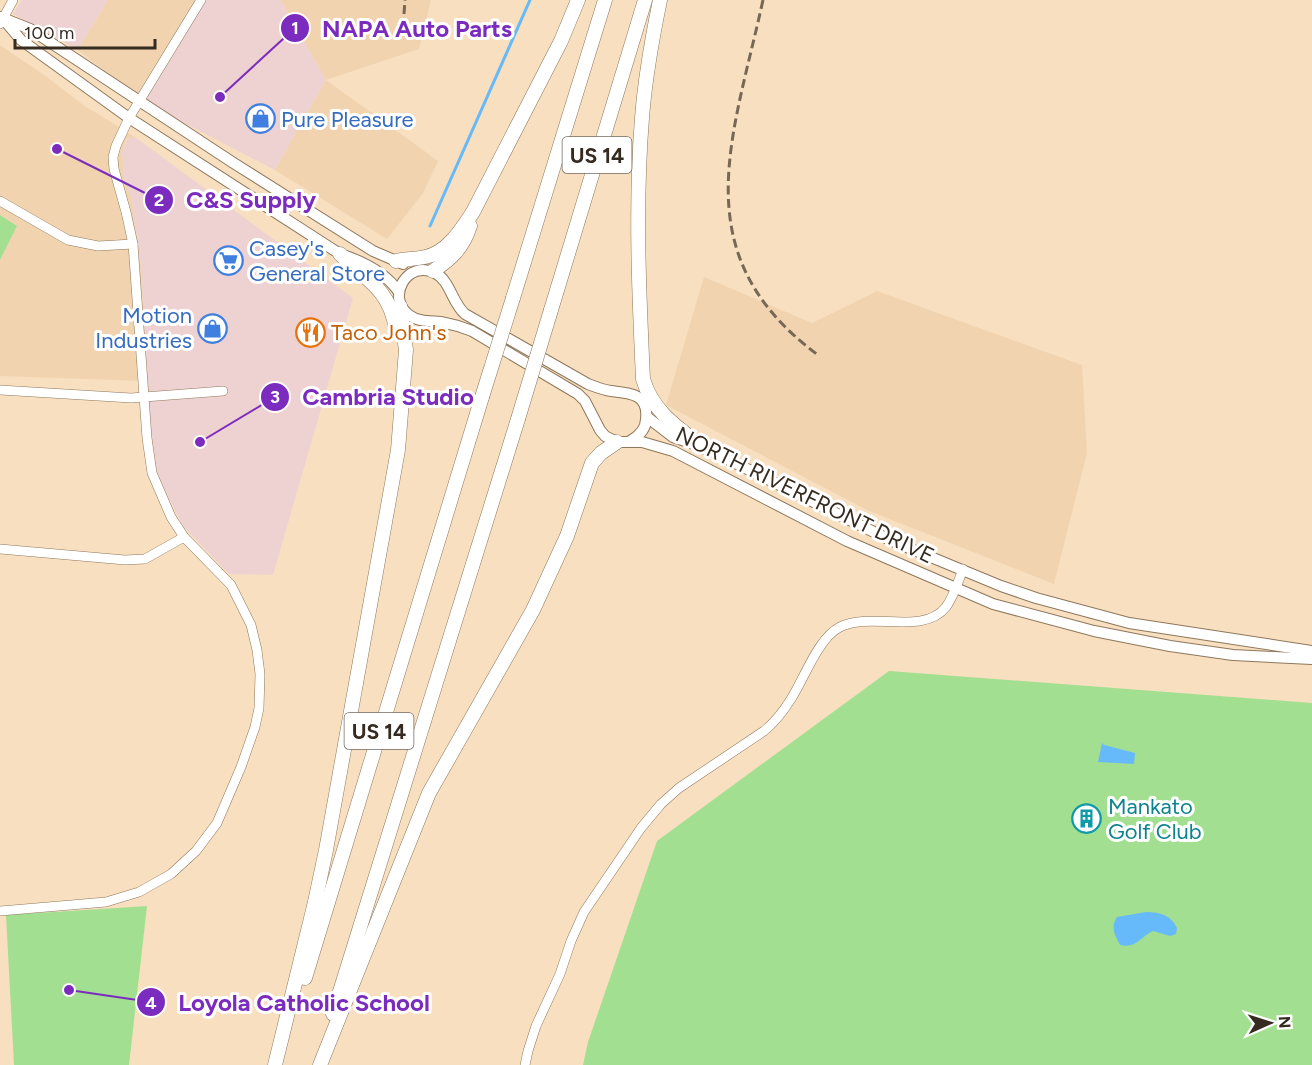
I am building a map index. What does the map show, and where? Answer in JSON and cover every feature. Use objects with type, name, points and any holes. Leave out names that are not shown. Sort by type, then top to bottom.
[{"type":"highway","points":[[396,261],[424,257],[440,250],[458,233],[473,212],[561,41],[578,0]]},
{"type":"highway","name":"US 14","points":[[277,1065],[605,0]]},
{"type":"highway","name":"US 14","points":[[319,1065],[645,0]]},
{"type":"highway","points":[[660,0],[644,105],[640,164],[643,380],[647,405],[703,447]]},
{"type":"highway","points":[[433,271],[460,248],[468,232],[473,212]]},
{"type":"highway","points":[[340,254],[378,286],[385,298],[395,323],[404,386]]},
{"type":"highway","points":[[277,1065],[326,850],[398,450],[406,350],[399,299]]},
{"type":"highway","points":[[319,1065],[429,793],[533,610],[567,536],[592,463],[601,453],[624,441]]},
{"type":"main road","points":[[1,20],[30,29],[373,250],[417,270],[433,271]]},
{"type":"main road","points":[[1,20],[21,40],[129,118],[340,254],[358,260],[384,276],[410,316],[418,320],[459,326],[484,338],[578,394],[585,401],[605,436],[624,441],[641,432],[647,405]]},
{"type":"main road","points":[[399,299],[404,280],[417,270]]},
{"type":"main road","name":"NORTH RIVERFRONT DRIVE","points":[[433,271],[445,282],[465,314],[588,384],[610,391],[632,393],[647,405],[673,437],[703,447],[892,541],[1001,586],[1036,598],[1129,623],[1312,651]]},
{"type":"main road","name":"NORTH RIVERFRONT DRIVE","points":[[624,441],[674,451],[880,557],[956,586],[993,604],[1127,638],[1233,655],[1312,659]]},
{"type":"street","points":[[1,20],[13,0]]},
{"type":"street","points":[[0,911],[86,905],[114,900],[157,884],[184,864],[217,823],[255,727],[260,692],[257,650],[251,625],[231,585],[184,537],[163,502],[152,473],[147,438],[133,244],[113,157],[129,118],[201,0]]},
{"type":"street","points":[[0,201],[68,240],[98,246],[133,244]]},
{"type":"street","points":[[0,390],[107,397],[144,397],[223,391]]},
{"type":"street","points":[[0,549],[125,560],[145,559],[184,537]]},
{"type":"street","points":[[525,1065],[536,1026],[560,974],[584,912],[641,828],[661,804],[679,788],[776,721],[823,642],[840,627],[862,620],[914,622],[928,620],[945,608],[963,569]]},
{"type":"shaded area","points":[[22,0],[108,0],[78,50],[13,14]]},
{"type":"shaded area","points":[[108,0],[205,0],[144,102],[78,50]]},
{"type":"shaded area","points":[[205,0],[281,0],[326,80],[275,170],[144,102]]},
{"type":"shaded area","points":[[281,0],[431,0],[419,49],[326,80]]},
{"type":"shaded area","points":[[0,45],[83,105],[135,137],[126,139],[122,153],[124,179],[131,197],[142,272],[144,381],[0,376],[0,260],[17,226],[0,215]]},
{"type":"shaded area","points":[[326,80],[438,161],[423,193],[387,239],[275,170]]},
{"type":"shaded area","points":[[135,137],[353,298],[273,575],[229,574],[183,526],[156,469],[148,442],[144,384],[142,272],[131,197],[124,179],[122,153],[127,139]]},
{"type":"shaded area","points":[[704,277],[812,323],[877,291],[1082,365],[1087,453],[1054,584],[869,511],[666,405]]},
{"type":"green space","points":[[0,215],[17,226],[0,260]]},
{"type":"green space","points":[[889,671],[1312,703],[1312,1065],[583,1065],[588,1042],[657,841]]},
{"type":"green space","points":[[147,906],[129,1065],[14,1065],[6,915]]},
{"type":"water","points":[[1102,743],[1135,753],[1134,764],[1098,762]]},
{"type":"water","points":[[1146,912],[1168,917],[1177,928],[1176,934],[1170,936],[1153,931],[1134,944],[1120,945],[1114,928],[1117,917]]},
{"type":"waterway","points":[[430,226],[530,0]]},
{"type":"railway","points":[[404,14],[405,0]]},
{"type":"railway","points":[[763,0],[731,146],[728,191],[733,235],[748,276],[775,316],[818,355]]},
{"type":"place","name":"NAPA Auto Parts","points":[[220,97]]},
{"type":"place","name":"Pure Pleasure","points":[[260,119]]},
{"type":"place","name":"C&S Supply","points":[[57,149]]},
{"type":"place","name":"Casey's General Store","points":[[228,261]]},
{"type":"place","name":"Motion Industries","points":[[213,328]]},
{"type":"place","name":"Taco John's","points":[[310,332]]},
{"type":"place","name":"Cambria Studio","points":[[200,442]]},
{"type":"place","name":"Mankato Golf Club","points":[[1087,819]]},
{"type":"place","name":"Loyola Catholic School","points":[[69,990]]}]
